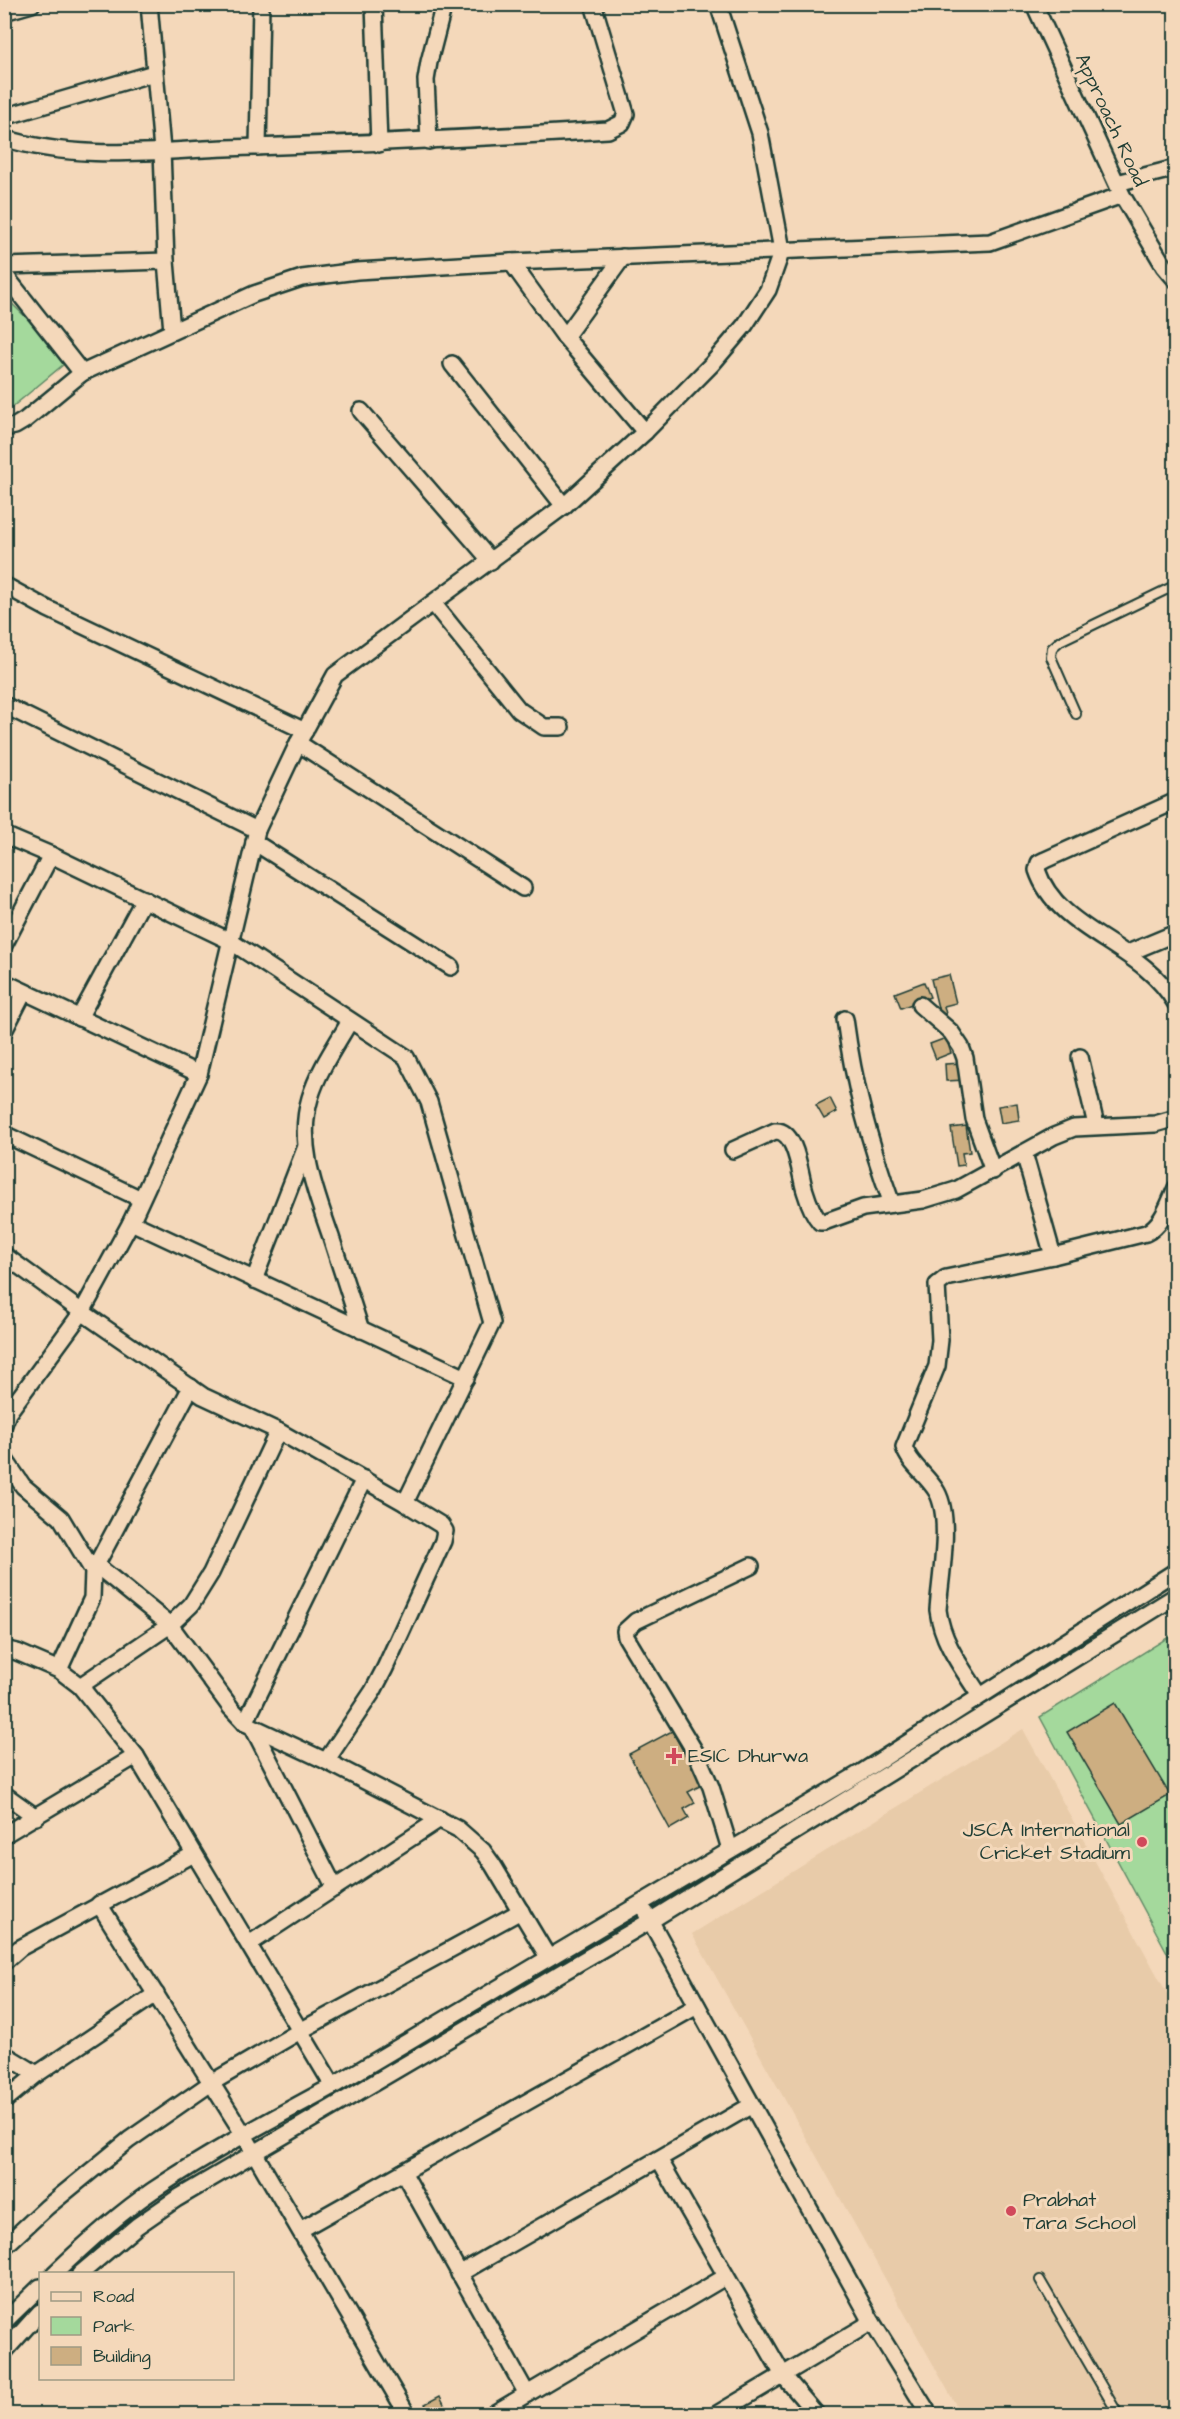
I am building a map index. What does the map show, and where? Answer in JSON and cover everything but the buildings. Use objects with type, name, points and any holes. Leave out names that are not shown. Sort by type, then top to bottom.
[{"type":"street","points":[[4,12],[32,4]]},
{"type":"street","points":[[149,4],[162,150],[166,261],[172,331]]},
{"type":"street","points":[[258,147],[261,4]]},
{"type":"street","points":[[374,4],[379,144]]},
{"type":"street","points":[[429,141],[426,80],[444,4]]},
{"type":"street","points":[[4,138],[26,145],[106,154],[162,150],[379,144],[608,130],[622,123],[626,114],[593,4]]},
{"type":"street","points":[[4,1425],[8,1413],[82,1312],[131,1222],[199,1074],[256,836],[302,737],[335,675],[564,506],[645,432],[712,364],[745,325],[768,290],[782,250],[760,133],[718,4]]},
{"type":"street","name":"Approach Road","points":[[1034,4],[1119,189],[1164,267],[1176,280]]},
{"type":"street","points":[[4,117],[154,73]]},
{"type":"street","points":[[4,428],[15,426],[26,420],[82,373],[254,294],[302,278],[357,271],[511,262],[990,242],[1176,168]]},
{"type":"street","points":[[565,337],[623,257]]},
{"type":"street","points":[[4,266],[166,261]]},
{"type":"street","points":[[511,262],[565,337],[645,432]]},
{"type":"street","points":[[4,274],[82,373]]},
{"type":"street","points":[[452,364],[564,506]]},
{"type":"street","points":[[361,411],[491,561]]},
{"type":"street","points":[[4,585],[302,737],[522,888]]},
{"type":"street","points":[[433,603],[519,711],[544,728],[561,728]]},
{"type":"street","points":[[4,705],[256,836],[451,967]]},
{"type":"street","points":[[1176,801],[1045,860],[1038,866],[1038,873],[1060,908],[1128,953],[1152,974],[1176,1004]]},
{"type":"street","points":[[4,835],[51,855],[230,941],[406,1057],[429,1102],[492,1323],[405,1503]]},
{"type":"street","points":[[4,945],[51,855]]},
{"type":"street","points":[[79,1018],[144,899]]},
{"type":"street","points":[[1128,953],[1176,933]]},
{"type":"street","points":[[4,982],[199,1074]]},
{"type":"street","points":[[4,1031],[24,992]]},
{"type":"street","points":[[920,1005],[951,1032],[962,1047],[974,1119],[993,1171]]},
{"type":"street","points":[[845,1019],[856,1091],[892,1204]]},
{"type":"street","points":[[350,1020],[317,1079],[309,1099],[306,1146],[310,1174],[361,1330]]},
{"type":"street","points":[[1080,1057],[1096,1125]]},
{"type":"street","points":[[733,1150],[775,1131],[782,1132],[788,1138],[799,1160],[804,1189],[819,1222],[862,1208],[940,1195],[956,1190],[1065,1131],[1096,1125],[1155,1124],[1176,1118]]},
{"type":"street","points":[[4,1134],[141,1199]]},
{"type":"street","points":[[254,1280],[306,1146]]},
{"type":"street","points":[[1024,1153],[1053,1256]]},
{"type":"street","points":[[980,1696],[949,1646],[939,1624],[945,1512],[937,1492],[906,1452],[905,1442],[934,1377],[937,1365],[940,1340],[936,1289],[939,1282],[946,1278],[1053,1256],[1152,1230],[1162,1220],[1176,1188]]},
{"type":"street","points":[[131,1222],[466,1378]]},
{"type":"street","points":[[4,1255],[203,1396],[278,1431],[405,1503],[441,1525],[445,1531],[443,1541],[381,1675],[326,1761]]},
{"type":"street","points":[[59,1670],[92,1598],[95,1568],[190,1387]]},
{"type":"street","points":[[80,1686],[170,1625],[191,1605],[204,1587],[278,1431]]},
{"type":"street","points":[[4,1458],[23,1486],[61,1518],[95,1568],[170,1625],[231,1708],[249,1726],[335,1887]]},
{"type":"street","points":[[249,1726],[364,1479]]},
{"type":"street","points":[[730,1849],[711,1787],[701,1764],[626,1637],[626,1631],[628,1626],[636,1621],[751,1566]]},
{"type":"street","points":[[56,2272],[89,2241],[151,2192],[862,1772],[1176,1571]]},
{"type":"street","points":[[82,2272],[127,2234],[176,2199],[650,1921],[1176,1596]]},
{"type":"street","points":[[4,1649],[18,1652],[59,1670],[80,1686],[136,1756],[333,2086]]},
{"type":"street","points":[[249,1726],[326,1761],[458,1829],[483,1851],[548,1957]]},
{"type":"street","points":[[4,1835],[136,1756]]},
{"type":"street","points":[[4,1794],[36,1816]]},
{"type":"street","points":[[249,1944],[441,1819]]},
{"type":"street","points":[[4,1962],[20,1948],[194,1854]]},
{"type":"street","points":[[640,1903],[872,2322],[929,2415]]},
{"type":"street","points":[[99,1904],[244,2135],[407,2415]]},
{"type":"street","points":[[4,2247],[47,2207],[129,2140],[212,2083],[300,2031],[520,1911]]},
{"type":"street","points":[[4,2100],[37,2074],[156,1994]]},
{"type":"street","points":[[300,2230],[697,2006]]},
{"type":"street","points":[[4,2054],[37,2074]]},
{"type":"street","points":[[459,2274],[752,2105]]},
{"type":"street","points":[[659,2159],[783,2375],[816,2415]]},
{"type":"street","points":[[403,2172],[527,2394]]},
{"type":"street","points":[[493,2415],[725,2277]]},
{"type":"street","points":[[6,2318],[39,2288]]},
{"type":"street","points":[[4,2352],[39,2313]]},
{"type":"street","points":[[717,2415],[872,2322]]},
{"type":"lane","points":[[1076,714],[1051,657],[1052,648],[1060,641],[1176,585]]},
{"type":"lane","points":[[1040,2280],[1118,2415]]},
{"type":"shaded area","name":"Prabhat Tara School","points":[[1023,1729],[1175,2008],[1175,2414],[961,2414],[692,1934]]},
{"type":"green space","points":[[4,296],[50,341],[64,364],[11,408],[5,408]]},
{"type":"green space","name":"JSCA International Cricket Stadium","points":[[1175,1633],[1175,1967],[1040,1717]]},
{"type":"place","name":"ESIC Dhurwa","points":[[674,1756]]},
{"type":"place","name":"JSCA International Cricket Stadium","points":[[1142,1842]]},
{"type":"place","name":"Prabhat Tara School","points":[[1011,2211]]}]
